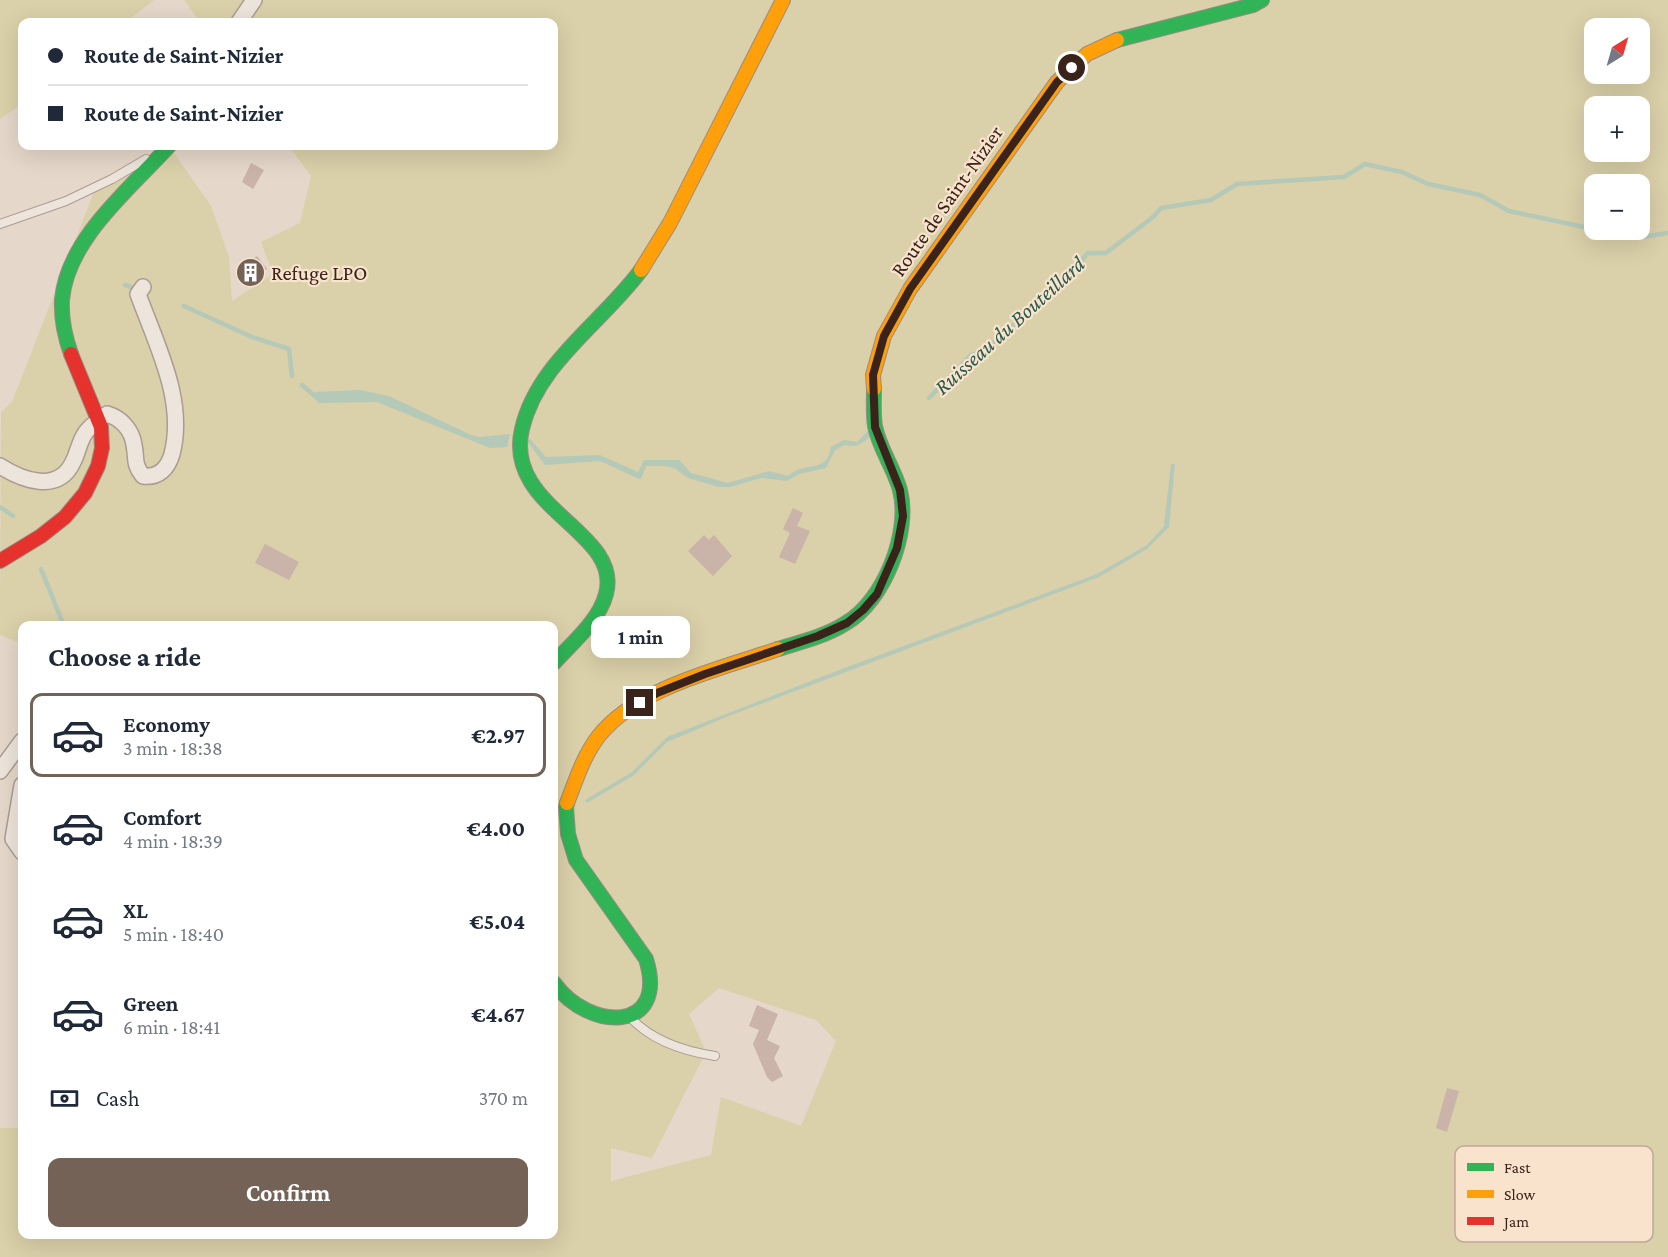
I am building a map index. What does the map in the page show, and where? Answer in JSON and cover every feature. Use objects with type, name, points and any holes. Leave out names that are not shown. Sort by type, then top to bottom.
[{"type":"main road","points":[[558,658],[601,607],[607,593],[608,582],[603,564],[593,547],[577,529],[537,493],[527,474],[520,444],[520,432],[526,412],[535,394],[549,375],[577,341],[621,296],[655,248],[783,0]]},
{"type":"main road","name":"Route de Saint-Nizier","points":[[628,1015],[636,1011],[647,1000],[652,985],[651,970],[622,924],[576,860],[573,852],[568,834],[566,807],[583,761],[599,736],[624,712],[657,693],[705,674],[818,636],[847,623],[863,610],[877,594],[897,548],[903,516],[900,490],[875,427],[873,375],[884,336],[910,289],[1057,82],[1088,54],[1123,37],[1253,5],[1262,0]]},
{"type":"main road","points":[[0,561],[40,539],[74,509],[86,493],[100,463],[102,428],[79,377],[65,337],[60,314],[65,283],[91,230],[165,150]]},
{"type":"main road","points":[[558,987],[574,1005],[588,1013],[609,1018],[628,1015]]},
{"type":"street","points":[[242,18],[254,0]]},
{"type":"street","points":[[0,466],[33,481],[46,482],[60,477],[70,470],[85,433],[107,414],[118,417],[123,422],[134,444],[136,463],[143,476],[150,477],[163,472],[170,463],[176,431],[175,406],[162,358],[138,294],[144,287]]},
{"type":"street","points":[[0,771],[18,746]]},
{"type":"street","points":[[18,809],[13,839],[18,846]]},
{"type":"lane","points":[[0,224],[66,201],[112,179],[162,150]]},
{"type":"lane","points":[[628,1015],[643,1029],[672,1046],[693,1053],[715,1056]]},
{"type":"shaded area","points":[[0,0],[154,0],[131,18],[18,18],[18,107],[0,119]]},
{"type":"shaded area","points":[[184,0],[1668,0],[1668,1257],[0,1257],[0,1128],[18,1128],[18,1239],[558,1239],[558,621],[18,621],[18,642],[0,635],[1,412],[12,402],[94,192],[174,153],[211,206],[229,257],[232,301],[273,274],[261,242],[300,223],[311,176],[292,150],[558,150],[558,18],[197,18]],"holes":[[[719,988],[816,1020],[836,1041],[801,1126],[721,1097],[711,1155],[611,1181],[611,1148],[652,1158],[706,1052],[689,1014]]]},
{"type":"shaded area","points":[[360,390],[389,396],[471,435],[479,437],[510,434],[507,447],[490,448],[377,402],[318,403],[315,392]]},
{"type":"shaded area","points":[[869,430],[872,435],[857,445],[845,445],[835,450],[826,468],[799,474],[787,481],[761,478],[730,487],[719,487],[688,478],[674,468],[665,466],[646,466],[639,479],[600,461],[545,465],[527,441],[530,439],[546,457],[600,455],[638,472],[644,460],[679,460],[691,473],[728,483],[769,471],[788,476],[795,471],[820,464],[825,461],[831,447],[844,440],[857,442]]},
{"type":"shaded area","points":[[1171,464],[1175,464],[1169,527],[1147,549],[1099,577],[731,715],[667,742],[634,775],[587,803],[585,800],[632,772],[667,737],[1097,574],[1147,545],[1164,526]]},
{"type":"building","points":[[251,163],[264,170],[253,189],[242,182]]},
{"type":"building","name":"Refuge LPO","points":[[257,256],[267,269],[245,286],[239,278],[240,268]]},
{"type":"building","points":[[793,508],[803,513],[797,526],[810,531],[795,564],[779,557],[790,533],[783,529]]},
{"type":"building","points":[[704,535],[709,540],[714,535],[732,556],[713,576],[688,551]]},
{"type":"building","points":[[265,544],[299,562],[289,580],[255,563]]},
{"type":"building","points":[[757,1005],[778,1014],[767,1040],[780,1046],[774,1058],[783,1076],[772,1082],[767,1077],[753,1044],[759,1030],[749,1026]]},
{"type":"building","points":[[1447,1088],[1459,1091],[1447,1132],[1436,1128]]},
{"type":"waterway","name":"Ruisseau du Bouteillard","points":[[929,398],[971,355],[984,352],[1073,271],[1088,253],[1106,253],[1153,217],[1161,208],[1211,200],[1237,184],[1344,177],[1365,164],[1402,172],[1428,184],[1480,195],[1509,211],[1636,238],[1668,233]]},
{"type":"waterway","name":"Ruisseau du Bouteillard","points":[[125,285],[137,289]]},
{"type":"waterway","name":"Ruisseau du Bouteillard","points":[[184,306],[252,337],[289,349],[292,376]]},
{"type":"waterway","name":"Ruisseau du Bouteillard","points":[[302,385],[317,398],[322,398]]},
{"type":"waterway","points":[[0,507],[13,516]]},
{"type":"waterway","points":[[41,569],[62,621]]},
{"type":"traffic: fast","points":[[1117,40],[1253,5],[1262,0]]},
{"type":"traffic: fast","points":[[71,354],[64,327],[62,300],[66,278],[75,256],[103,216],[165,150]]},
{"type":"traffic: fast","points":[[558,659],[584,631],[602,604],[606,594],[606,572],[597,553],[582,535],[545,500],[530,480],[521,456],[522,429],[530,405],[556,363],[641,270]]},
{"type":"traffic: fast","points":[[778,649],[838,628],[860,613],[883,582],[891,564],[902,525],[902,507],[900,490],[875,426],[874,389]]},
{"type":"traffic: fast","points":[[558,987],[569,999],[586,1010],[605,1016],[622,1017],[636,1012],[646,1001],[650,983],[646,959],[576,860],[568,834],[567,803]]},
{"type":"traffic: slow","points":[[641,270],[670,223],[783,0]]},
{"type":"traffic: slow","points":[[874,389],[873,375],[884,336],[910,289],[1057,82],[1087,54],[1117,40]]},
{"type":"traffic: slow","points":[[567,803],[580,769],[598,737],[635,705],[657,692],[706,672],[778,649]]},
{"type":"traffic: jam","points":[[0,561],[41,536],[65,517],[85,493],[98,466],[102,448],[101,427],[71,354]]},
{"type":"place","name":"Refuge LPO","points":[[250,273]]},
{"type":"route","points":[[640,703],[657,693],[705,674],[818,636],[847,623],[877,594],[897,548],[903,516],[900,490],[875,427],[873,375],[884,336],[910,289],[1057,82],[1072,68]]}]
